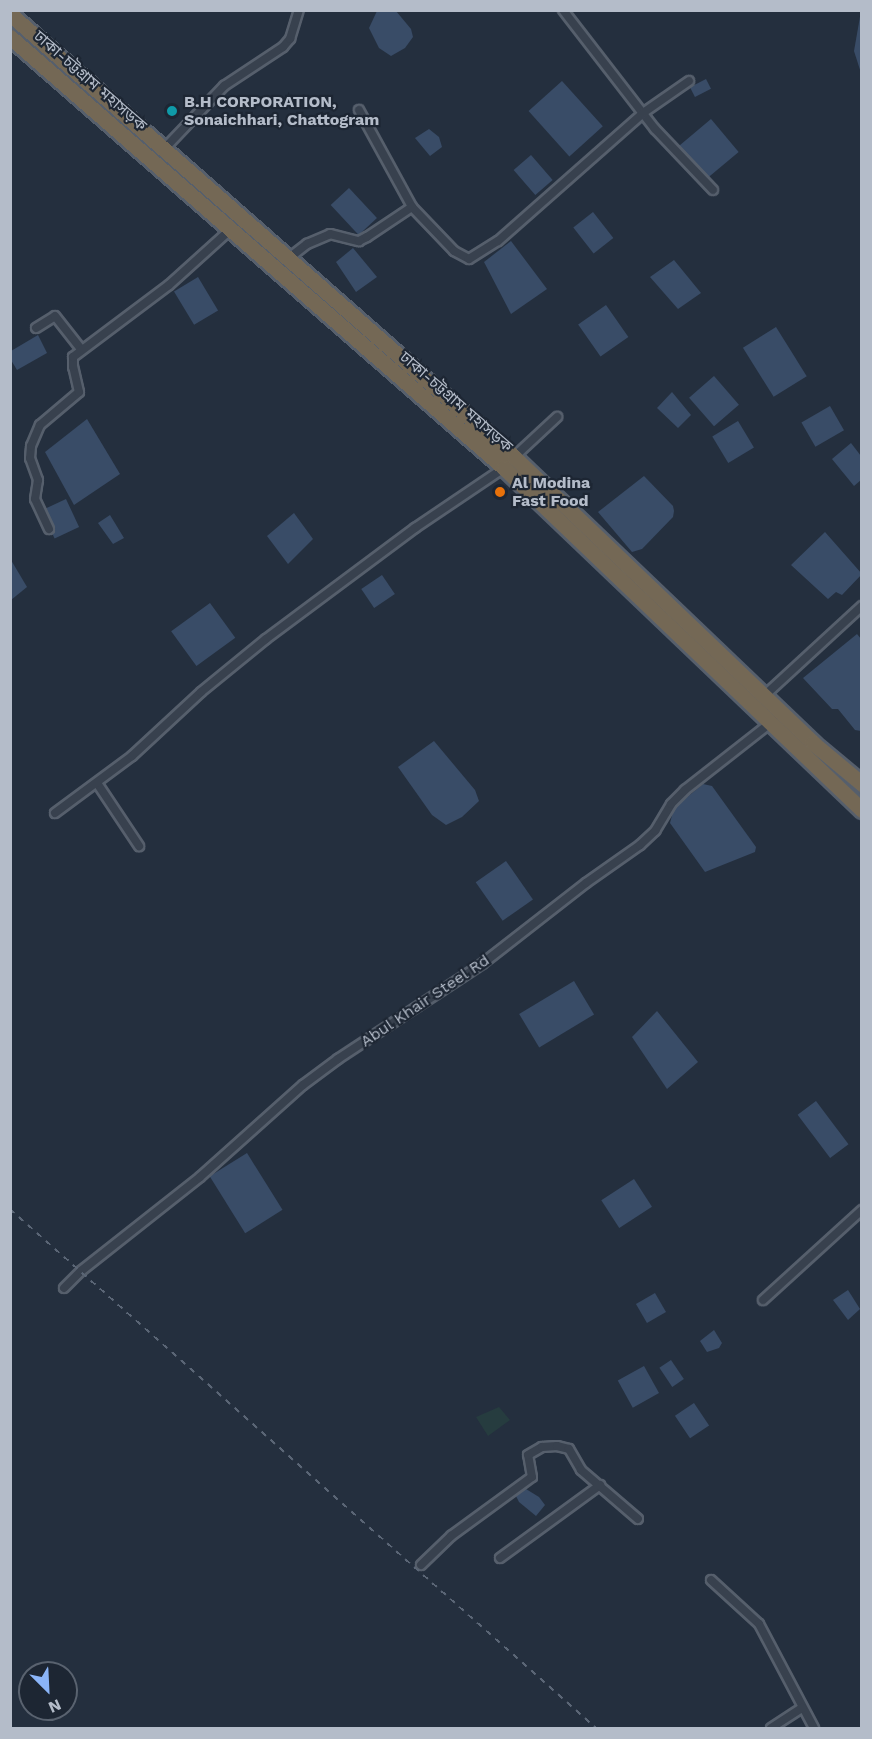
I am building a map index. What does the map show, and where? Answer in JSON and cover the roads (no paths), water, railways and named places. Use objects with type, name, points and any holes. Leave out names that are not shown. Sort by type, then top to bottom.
[{"type":"highway","name":"ঢাকা-চট্টগ্রাম মহাসড়ক","points":[[10,14],[289,258],[764,696],[776,718],[861,783]]},
{"type":"highway","name":"ঢাকা-চট্টগ্রাম মহাসড়ক","points":[[10,37],[231,228],[509,462],[776,718],[861,810]]},
{"type":"highway","points":[[849,799],[861,783]]},
{"type":"street","points":[[165,148],[224,86],[283,47],[290,39],[299,10]]},
{"type":"street","points":[[563,10],[643,113],[713,190]]},
{"type":"street","points":[[359,110],[412,207],[454,251],[469,259],[498,241],[643,113],[689,81]]},
{"type":"street","points":[[289,258],[307,244],[330,234],[359,241],[412,207]]},
{"type":"street","points":[[49,529],[35,499],[38,480],[30,458],[31,446],[40,425],[80,392],[72,362],[81,349],[169,285],[231,228]]},
{"type":"street","points":[[36,328],[55,316],[81,349]]},
{"type":"street","points":[[55,813],[97,783],[266,639],[509,462],[557,417]]},
{"type":"street","points":[[764,696],[861,606]]},
{"type":"street","name":"Abul Khair Steel Rd","points":[[64,1288],[81,1271],[200,1177],[303,1085],[338,1059],[490,958],[586,883],[640,845],[655,831],[671,804],[685,790],[776,718]]},
{"type":"street","points":[[97,783],[139,846]]},
{"type":"street","points":[[763,1300],[861,1210]]},
{"type":"street","points":[[421,1565],[451,1536],[532,1477],[528,1455],[542,1447],[557,1446],[569,1449],[581,1470],[638,1519]]},
{"type":"street","points":[[500,1558],[600,1485]]},
{"type":"street","points":[[711,1580],[759,1624],[814,1728]]},
{"type":"street","points":[[771,1728],[802,1708]]},
{"type":"water","points":[[377,11],[396,11],[411,29],[413,37],[405,48],[391,56],[379,48],[369,28]]},
{"type":"water","points":[[861,11],[861,73],[854,51]]},
{"type":"water","points":[[706,79],[711,89],[695,97],[690,87]]},
{"type":"water","points":[[562,81],[603,126],[569,156],[529,111]]},
{"type":"water","points":[[711,119],[739,152],[706,180],[678,147]]},
{"type":"water","points":[[429,129],[439,137],[442,147],[430,156],[415,138]]},
{"type":"water","points":[[531,155],[553,180],[535,195],[514,170]]},
{"type":"water","points":[[349,188],[377,218],[359,235],[331,205]]},
{"type":"water","points":[[593,212],[613,238],[594,253],[573,227]]},
{"type":"water","points":[[511,241],[547,289],[511,314],[484,262]]},
{"type":"water","points":[[353,248],[377,277],[356,292],[336,262]]},
{"type":"water","points":[[674,260],[701,293],[678,309],[650,277]]},
{"type":"water","points":[[198,277],[218,310],[194,325],[174,291]]},
{"type":"water","points":[[606,305],[628,337],[601,356],[578,325]]},
{"type":"water","points":[[776,327],[807,376],[774,397],[743,348]]},
{"type":"water","points":[[38,335],[47,353],[17,370],[11,360],[11,351]]},
{"type":"water","points":[[714,376],[739,405],[714,426],[689,398]]},
{"type":"water","points":[[672,392],[691,415],[678,428],[657,408]]},
{"type":"water","points":[[830,406],[844,430],[815,447],[801,422]]},
{"type":"water","points":[[87,419],[120,474],[74,505],[45,452]]},
{"type":"water","points":[[738,421],[754,448],[728,463],[712,436]]},
{"type":"water","points":[[851,443],[861,456],[861,480],[854,486],[832,459]]},
{"type":"water","points":[[644,476],[673,506],[674,511],[673,517],[642,549],[632,552],[598,512]]},
{"type":"water","points":[[66,499],[79,527],[55,539],[42,510]]},
{"type":"water","points":[[294,513],[313,539],[288,564],[267,536]]},
{"type":"water","points":[[110,515],[124,538],[113,544],[98,523]]},
{"type":"water","points":[[825,532],[862,574],[842,595],[836,592],[828,599],[791,565]]},
{"type":"water","points":[[11,560],[27,587],[10,600]]},
{"type":"water","points":[[382,575],[395,594],[374,608],[361,589]]},
{"type":"water","points":[[210,603],[235,638],[196,666],[171,631]]},
{"type":"water","points":[[857,634],[862,640],[861,731],[855,730],[838,709],[832,709],[803,678]]},
{"type":"water","points":[[434,741],[475,790],[479,801],[462,817],[446,825],[432,815],[398,767]]},
{"type":"water","points":[[703,784],[712,786],[756,847],[755,852],[705,872],[670,823],[674,808]]},
{"type":"water","points":[[506,861],[533,900],[503,921],[476,882]]},
{"type":"water","points":[[574,981],[594,1014],[539,1047],[519,1014]]},
{"type":"water","points":[[657,1011],[698,1062],[667,1089],[632,1037]]},
{"type":"water","points":[[816,1101],[848,1144],[830,1158],[798,1115]]},
{"type":"water","points":[[247,1153],[283,1210],[245,1233],[210,1176]]},
{"type":"water","points":[[634,1179],[652,1207],[619,1228],[601,1200]]},
{"type":"water","points":[[848,1290],[860,1309],[848,1320],[833,1300]]},
{"type":"water","points":[[655,1293],[666,1312],[647,1323],[636,1304]]},
{"type":"water","points":[[714,1330],[722,1343],[719,1348],[707,1352],[700,1341]]},
{"type":"water","points":[[671,1360],[684,1379],[672,1387],[659,1368]]},
{"type":"water","points":[[644,1366],[659,1393],[633,1408],[618,1381]]},
{"type":"water","points":[[694,1403],[709,1425],[690,1438],[675,1416]]},
{"type":"water","points":[[526,1489],[539,1497],[545,1505],[536,1516],[519,1502],[516,1496]]},
{"type":"railway","points":[[10,1209],[596,1728]]},
{"type":"place","name":"B.H CORPORATION, Sonaichhari, Chattogram","points":[[172,111]]},
{"type":"place","name":"Al Modina Fast Food","points":[[500,492]]}]
